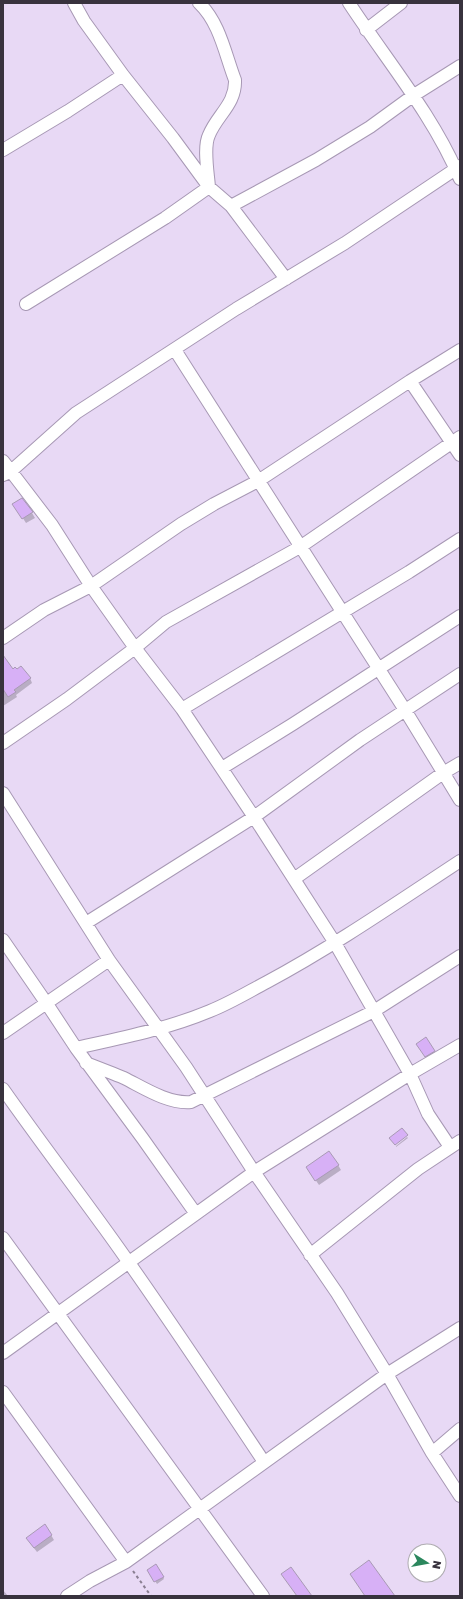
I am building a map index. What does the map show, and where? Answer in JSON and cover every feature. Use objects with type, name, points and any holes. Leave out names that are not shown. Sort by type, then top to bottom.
[{"type":"street","points":[[74,3],[84,21],[209,187],[231,206],[286,279]]},
{"type":"street","points":[[199,3],[214,21],[235,80],[235,90],[230,101],[208,136],[206,147],[209,187]]},
{"type":"street","points":[[6,474],[76,413],[236,309],[346,243],[459,171],[414,95],[366,30],[349,3]]},
{"type":"street","points":[[366,30],[401,3]]},
{"type":"street","points":[[231,206],[316,160],[370,127],[414,95],[460,66]]},
{"type":"street","points":[[3,150],[68,111],[123,74]]},
{"type":"street","points":[[26,304],[165,218],[209,187]]},
{"type":"street","points":[[175,350],[405,710],[460,800]]},
{"type":"street","points":[[3,638],[44,610],[91,586],[181,524],[214,504],[258,481],[460,350]]},
{"type":"street","points":[[410,381],[456,440],[460,455]]},
{"type":"street","points":[[3,743],[68,699],[135,648],[166,622],[300,547],[456,440]]},
{"type":"street","points":[[3,461],[6,474],[52,525],[91,586],[135,648],[182,709],[222,768],[335,943],[410,1074],[428,1114],[455,1144],[418,1169],[310,1255]]},
{"type":"street","points":[[182,709],[342,613],[460,539]]},
{"type":"street","points":[[222,768],[460,616]]},
{"type":"street","points":[[86,923],[254,817],[339,755],[460,674]]},
{"type":"street","points":[[294,879],[443,773],[460,763]]},
{"type":"street","points":[[3,793],[109,960],[205,1095],[254,1172],[360,1329],[432,1453],[460,1496]]},
{"type":"street","points":[[76,1048],[159,1029],[210,1011],[233,1001],[335,943],[460,861]]},
{"type":"street","points":[[3,940],[86,1063],[143,1139],[196,1214]]},
{"type":"street","points":[[86,1063],[122,1077],[170,1100],[183,1103],[191,1102],[374,1011],[460,956]]},
{"type":"street","points":[[3,1033],[109,960]]},
{"type":"street","points":[[3,1353],[254,1172],[410,1074],[460,1045]]},
{"type":"street","points":[[3,1089],[197,1361],[264,1462]]},
{"type":"street","points":[[3,1238],[263,1596]]},
{"type":"street","points":[[67,1596],[90,1581],[126,1562],[387,1374],[460,1328]]},
{"type":"street","points":[[3,1392],[126,1562]]},
{"type":"street","points":[[432,1453],[460,1429]]},
{"type":"path","points":[[126,1562],[151,1596]]},
{"type":"building","points":[[22,498],[33,512],[22,519],[12,504]]},
{"type":"building","points":[[3,655],[13,669],[15,667],[17,669],[21,666],[31,678],[14,690],[16,692],[8,697],[3,689]]},
{"type":"building","points":[[426,1037],[435,1051],[425,1057],[416,1044]]},
{"type":"building","points":[[402,1128],[408,1135],[395,1145],[389,1138]]},
{"type":"building","points":[[329,1151],[339,1165],[315,1181],[306,1167]]},
{"type":"building","points":[[45,1524],[52,1535],[34,1548],[26,1538]]},
{"type":"building","points":[[369,1560],[395,1596],[365,1596],[350,1574]]},
{"type":"building","points":[[156,1564],[164,1577],[154,1582],[147,1570]]},
{"type":"building","points":[[291,1567],[312,1596],[297,1596],[281,1574]]}]
